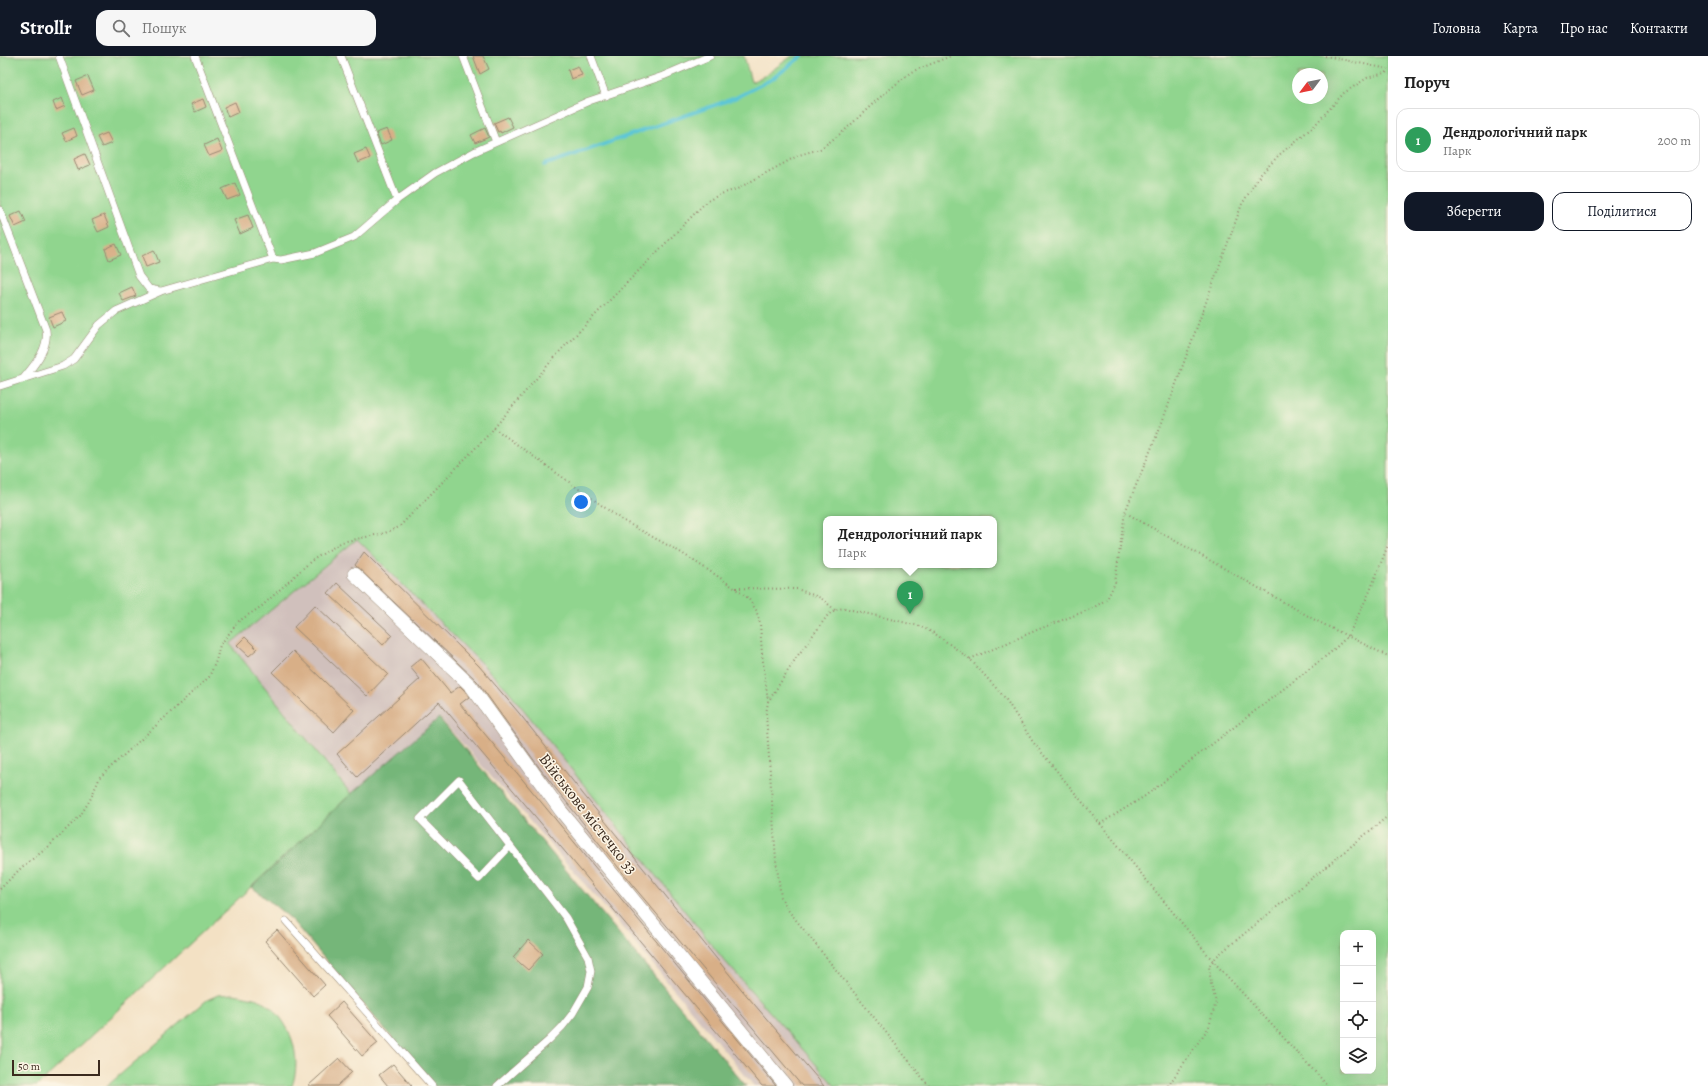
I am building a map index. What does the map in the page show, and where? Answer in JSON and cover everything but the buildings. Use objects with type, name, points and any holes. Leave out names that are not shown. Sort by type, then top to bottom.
[{"type":"street","name":"Військове містечко 33","points":[[354,574],[471,686],[561,811],[786,1086]]},
{"type":"lane","points":[[60,56],[139,276],[149,289],[161,291]]},
{"type":"lane","points":[[195,56],[273,258]]},
{"type":"lane","points":[[342,56],[396,200]]},
{"type":"lane","points":[[463,56],[496,142]]},
{"type":"lane","points":[[591,56],[606,96]]},
{"type":"lane","points":[[0,386],[63,366],[74,359],[99,325],[116,311],[161,291],[273,258],[281,260],[315,253],[354,237],[396,200],[435,173],[496,142],[589,101],[663,76],[709,56]]},
{"type":"lane","points":[[0,210],[46,330],[47,338],[43,351],[35,364],[22,379]]},
{"type":"lane","points":[[497,1086],[549,1040],[573,1013],[588,987],[591,971],[588,957],[566,918],[459,780],[420,819],[479,879],[510,846]]},
{"type":"lane","points":[[286,921],[432,1086]]},
{"type":"path","points":[[0,889],[22,867],[48,848],[80,816],[90,800],[100,777],[209,677],[216,661],[220,645],[239,621],[262,606],[311,561],[331,548],[342,542],[385,533],[399,527],[494,428],[560,351],[708,201],[721,194],[737,189],[800,155],[820,149],[844,131],[878,98],[911,72],[950,56]]},
{"type":"path","points":[[1325,56],[1388,68]]},
{"type":"path","points":[[970,660],[1036,630],[1093,608],[1107,600],[1116,583],[1125,512],[1161,425],[1242,204],[1260,175],[1279,155],[1314,126],[1344,93],[1367,78],[1388,72]]},
{"type":"path","points":[[494,428],[622,520],[680,552],[735,588],[748,598],[756,610],[760,623],[768,702],[766,714],[776,860],[781,897],[788,910],[929,1086]]},
{"type":"path","points":[[1125,512],[1317,621],[1388,656]]},
{"type":"path","points":[[1100,824],[1151,792],[1330,653],[1348,636],[1370,591],[1388,545]]},
{"type":"path","points":[[735,588],[797,589],[821,598],[835,610]]},
{"type":"path","points":[[768,702],[796,658],[828,615],[835,610],[844,608],[919,626],[934,633],[970,660],[1005,698],[1033,742],[1213,961],[1328,1086]]},
{"type":"path","points":[[1168,1086],[1209,1027],[1216,1002],[1211,984],[1209,966],[1213,961],[1388,816]]},
{"type":"shaded area","points":[[357,539],[508,690],[724,960],[835,1086],[754,1086],[616,920],[440,718],[351,794],[230,644]]},
{"type":"green space","points":[[0,56],[744,56],[751,82],[764,76],[792,56],[1388,56],[1388,1086],[835,1086],[724,960],[508,690],[357,539],[230,644],[351,794],[37,1086],[0,1086]]},
{"type":"green space","points":[[439,718],[746,1086],[433,1086],[290,918],[252,887],[351,794]]},
{"type":"green space","points":[[234,994],[262,1001],[272,1008],[287,1027],[295,1050],[295,1074],[292,1086],[107,1086],[207,1000],[218,995]]},
{"type":"waterway","points":[[545,165],[735,98],[772,79],[802,56]]},
{"type":"place","name":"Дендрологічний парк","points":[[910,614]]}]
